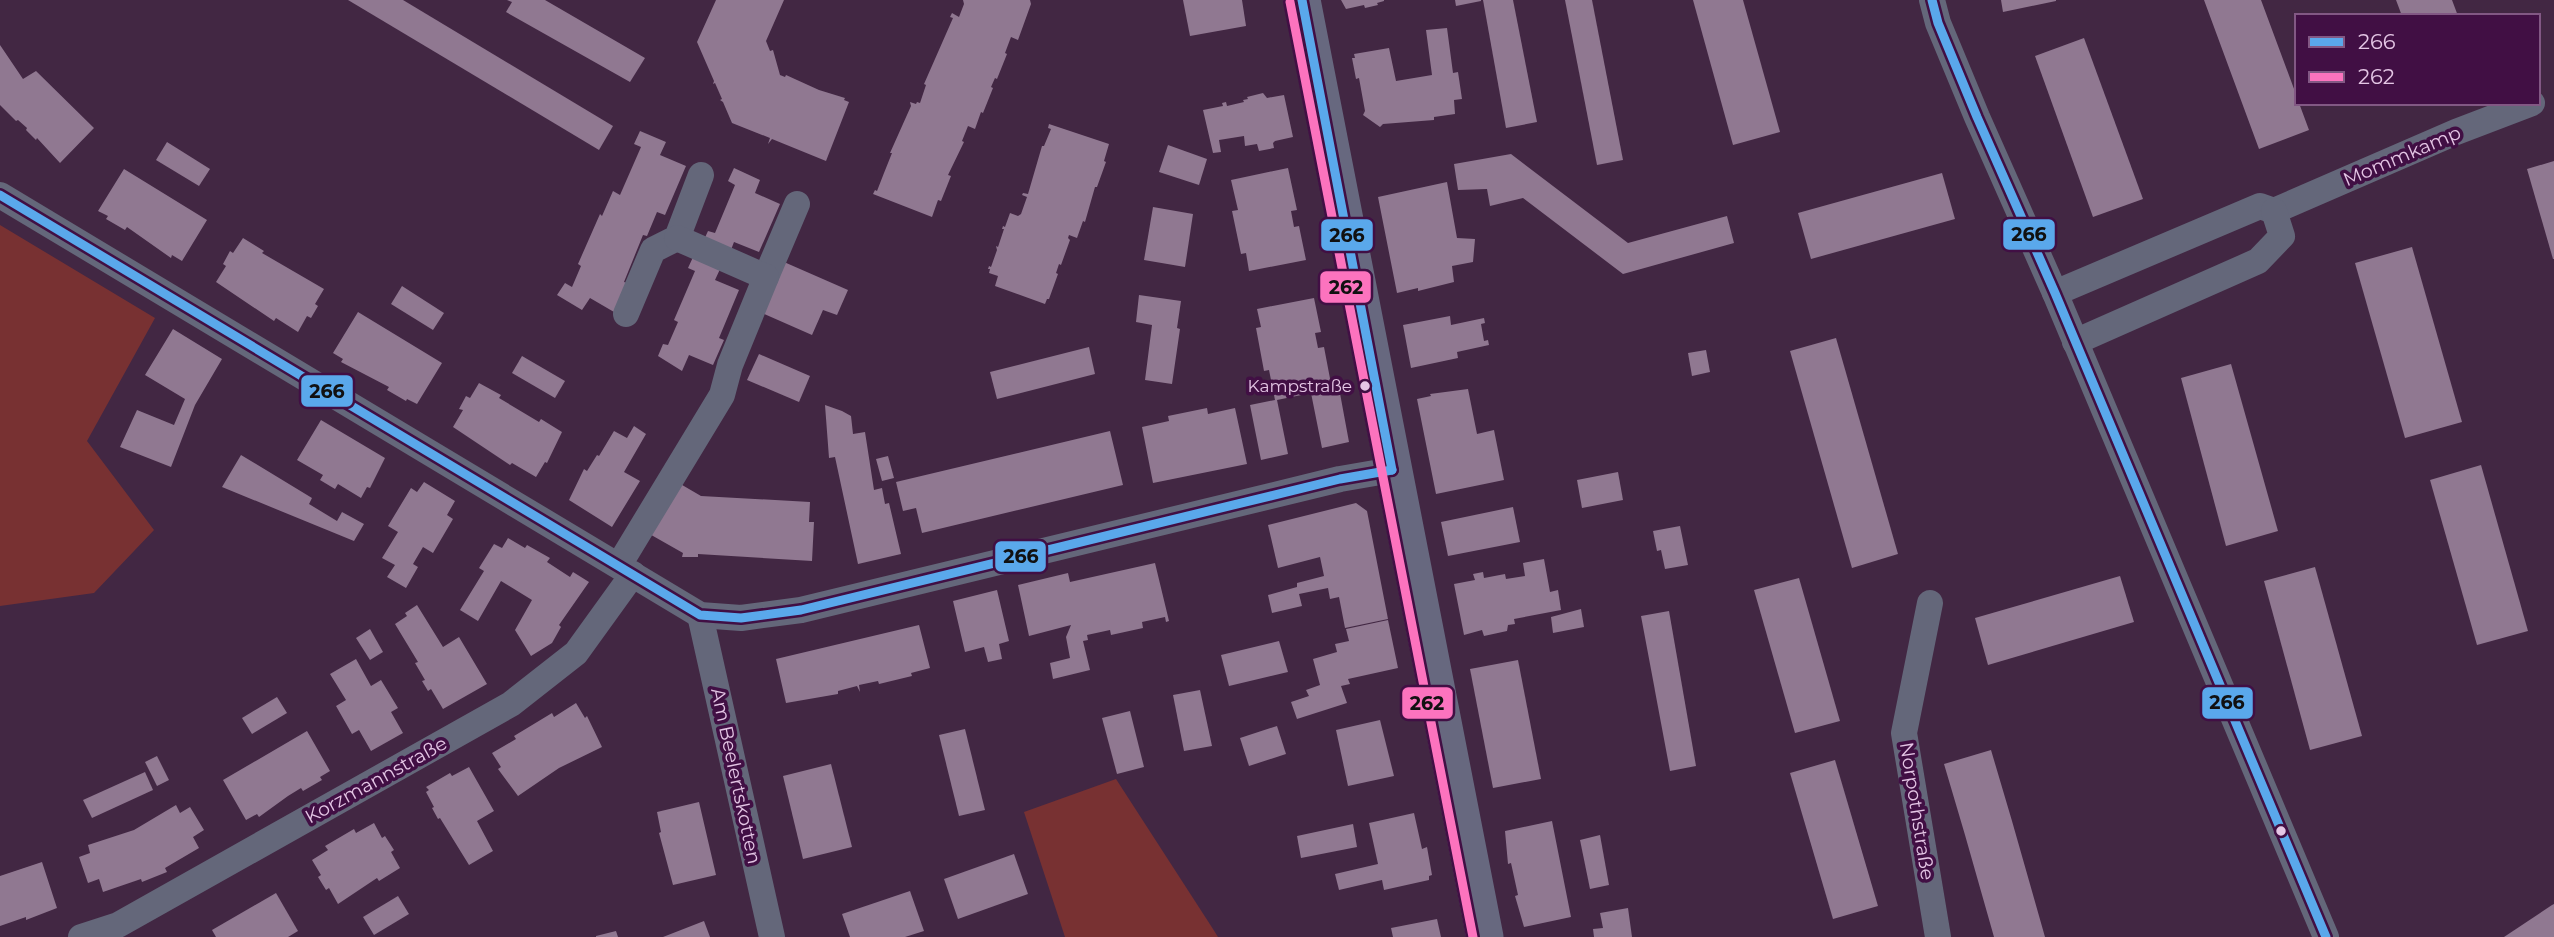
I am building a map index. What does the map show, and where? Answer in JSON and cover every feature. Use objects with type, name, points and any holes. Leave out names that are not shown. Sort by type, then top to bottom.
[{"type":"street","points":[[1302,0],[1485,937]]},
{"type":"street","points":[[1932,0],[1938,23],[1977,117],[2055,293],[2326,937]]},
{"type":"street","name":"Mommkamp","points":[[2055,293],[2260,206],[2274,211],[2456,132],[2527,105]]},
{"type":"street","points":[[626,314],[653,250],[677,238],[701,176]]},
{"type":"street","points":[[0,195],[700,615],[741,618],[801,610],[1340,479],[1392,470]]},
{"type":"street","name":"Korzmannstraße","points":[[81,937],[120,931],[511,704],[576,653],[722,396],[730,365],[797,204]]},
{"type":"street","points":[[2075,342],[2258,261],[2283,236],[2274,211]]},
{"type":"street","points":[[677,238],[766,277]]},
{"type":"street","name":"Norpothstraße","points":[[1930,603],[1904,733],[1938,937]]},
{"type":"street","name":"Am Beelertskotten","points":[[700,615],[772,937]]},
{"type":"shaded area","points":[[0,225],[155,318],[87,441],[154,530],[94,593],[0,606]]},
{"type":"shaded area","points":[[1116,779],[1218,937],[1065,937],[1024,812]]},
{"type":"building","points":[[348,0],[403,0],[613,126],[599,150]]},
{"type":"building","points":[[507,0],[545,0],[645,58],[630,82],[506,12],[512,2]]},
{"type":"building","points":[[716,0],[784,0],[766,41],[770,51],[773,50],[780,75],[845,98],[844,100],[849,102],[826,161],[772,139],[768,144],[770,138],[732,123],[697,42]]},
{"type":"building","points":[[963,0],[1030,0],[1031,4],[1018,40],[1011,37],[1005,53],[1007,54],[975,129],[968,126],[962,141],[964,142],[948,175],[951,176],[932,217],[873,194],[877,191],[911,106],[910,102],[920,103],[926,85],[924,84],[953,18],[950,17],[952,13],[959,17]]},
{"type":"building","points":[[1183,0],[1242,0],[1246,26],[1190,36]]},
{"type":"building","points":[[1341,0],[1384,1],[1365,8],[1364,5],[1346,9]]},
{"type":"building","points":[[1455,0],[1481,0],[1481,1],[1456,6]]},
{"type":"building","points":[[1483,0],[1513,0],[1537,122],[1506,128]]},
{"type":"building","points":[[1565,0],[1592,0],[1623,160],[1597,165]]},
{"type":"building","points":[[1693,0],[1743,0],[1780,132],[1733,145]]},
{"type":"building","points":[[2001,0],[2056,0],[2056,1],[2003,12]]},
{"type":"building","points":[[2204,0],[2261,0],[2295,92],[2295,105],[2300,105],[2309,130],[2259,149]]},
{"type":"building","points":[[2396,0],[2452,0],[2457,14],[2401,14]]},
{"type":"building","points":[[1447,28],[1453,73],[1458,72],[1462,99],[1454,100],[1455,114],[1434,117],[1434,120],[1383,124],[1380,127],[1363,115],[1365,111],[1359,78],[1356,79],[1352,58],[1355,58],[1354,54],[1389,48],[1396,81],[1432,75],[1426,30]]},
{"type":"building","points":[[2084,38],[2143,199],[2093,217],[2035,56]]},
{"type":"building","points":[[0,45],[23,79],[36,71],[94,128],[60,163],[27,128],[0,105]]},
{"type":"building","points":[[1263,93],[1267,98],[1284,95],[1293,137],[1275,141],[1274,148],[1259,151],[1257,144],[1245,146],[1244,136],[1219,140],[1221,152],[1213,153],[1203,110],[1223,106],[1222,103],[1226,102],[1227,106],[1244,102],[1247,97]]},
{"type":"building","points":[[1049,124],[1109,144],[1104,161],[1106,162],[1095,187],[1085,222],[1083,221],[1077,238],[1069,235],[1070,240],[1045,304],[995,286],[998,276],[989,273],[988,269],[1010,213],[1018,216],[1021,214],[1027,197],[1022,195],[1028,194],[1042,146],[1051,129],[1048,128]]},
{"type":"building","points":[[640,131],[666,142],[660,155],[686,166],[665,215],[657,212],[647,236],[643,235],[614,312],[590,298],[582,310],[557,295],[565,283],[572,287],[581,266],[578,264],[600,214],[602,216],[613,191],[620,195],[641,147],[634,144]]},
{"type":"building","points":[[167,142],[210,169],[199,186],[156,160]]},
{"type":"building","points":[[1168,145],[1207,159],[1199,185],[1159,172]]},
{"type":"building","points":[[1511,154],[1628,243],[1727,216],[1734,243],[1623,274],[1523,198],[1490,206],[1487,189],[1458,190],[1454,164]]},
{"type":"building","points":[[2554,161],[2554,259],[2553,259],[2527,169]]},
{"type":"building","points":[[734,168],[760,180],[755,193],[780,204],[759,252],[734,242],[729,255],[702,244],[708,231],[715,233],[735,185],[728,181]]},
{"type":"building","points":[[1288,168],[1297,210],[1291,211],[1294,227],[1299,226],[1306,260],[1249,271],[1246,253],[1241,254],[1232,211],[1238,210],[1231,180]]},
{"type":"building","points":[[124,169],[207,220],[182,261],[172,255],[171,258],[127,227],[125,230],[106,219],[108,216],[98,211]]},
{"type":"building","points":[[1942,173],[1955,219],[1811,259],[1798,213]]},
{"type":"building","points":[[1447,182],[1457,238],[1475,239],[1473,262],[1452,266],[1454,282],[1397,293],[1378,197]]},
{"type":"building","points":[[1153,207],[1193,214],[1185,267],[1144,260]]},
{"type":"building","points":[[243,238],[264,251],[262,253],[324,289],[311,318],[307,316],[298,332],[276,318],[274,321],[216,282],[226,266],[223,264],[230,251],[233,253]]},
{"type":"building","points":[[2412,247],[2462,422],[2405,438],[2355,263]]},
{"type":"building","points":[[694,255],[721,267],[715,280],[739,290],[719,338],[724,340],[713,365],[689,355],[682,371],[658,356],[663,344],[668,345],[678,322],[674,320],[695,271],[688,268]]},
{"type":"building","points":[[784,262],[848,290],[837,315],[823,310],[812,335],[762,313]]},
{"type":"building","points":[[402,286],[444,313],[433,330],[391,304]]},
{"type":"building","points":[[1139,295],[1181,301],[1172,384],[1145,380],[1152,325],[1136,322]]},
{"type":"building","points":[[1314,298],[1321,332],[1315,333],[1318,348],[1324,347],[1332,389],[1339,388],[1349,442],[1322,448],[1311,393],[1277,400],[1288,454],[1261,460],[1250,405],[1275,400],[1269,370],[1264,371],[1256,328],[1261,327],[1257,309]]},
{"type":"building","points":[[358,312],[442,363],[417,404],[387,390],[389,387],[341,362],[343,359],[333,353]]},
{"type":"building","points":[[1450,316],[1451,325],[1484,318],[1485,323],[1481,324],[1484,341],[1488,340],[1489,345],[1457,352],[1458,358],[1411,368],[1403,325]]},
{"type":"building","points":[[173,329],[222,359],[195,405],[171,467],[120,447],[137,410],[174,425],[185,399],[145,375]]},
{"type":"building","points":[[1836,338],[1898,554],[1852,568],[1790,351]]},
{"type":"building","points":[[1089,347],[1095,374],[997,399],[990,372]]},
{"type":"building","points":[[1706,350],[1710,372],[1692,376],[1688,353]]},
{"type":"building","points":[[759,354],[810,376],[799,402],[747,380]]},
{"type":"building","points":[[522,356],[565,381],[555,398],[512,373]]},
{"type":"building","points":[[2231,364],[2278,531],[2226,546],[2181,378]]},
{"type":"building","points":[[479,383],[539,422],[541,419],[562,432],[547,463],[545,462],[536,477],[512,463],[510,465],[453,427],[463,410],[459,409],[466,396],[470,398]]},
{"type":"building","points":[[1468,389],[1477,434],[1494,430],[1504,480],[1436,494],[1417,399],[1431,396],[1430,394]]},
{"type":"building","points":[[825,405],[851,416],[853,434],[865,432],[874,490],[882,488],[885,504],[889,503],[901,554],[858,564],[835,457],[829,458]]},
{"type":"building","points":[[1207,408],[1208,414],[1235,408],[1247,464],[1153,483],[1142,427],[1169,421],[1168,416]]},
{"type":"building","points":[[321,420],[385,458],[370,488],[367,487],[361,498],[338,484],[335,489],[320,480],[323,475],[297,460]]},
{"type":"building","points":[[634,426],[646,434],[624,472],[640,481],[612,527],[569,500],[584,469],[587,471],[597,455],[599,456],[614,431],[627,438]]},
{"type":"building","points":[[1110,431],[1123,485],[922,533],[916,508],[903,511],[896,482]]},
{"type":"building","points":[[241,455],[312,498],[309,504],[337,521],[342,512],[364,524],[354,541],[222,487]]},
{"type":"building","points":[[888,456],[894,478],[882,481],[876,459]]},
{"type":"building","points":[[2481,465],[2528,631],[2477,645],[2430,480]]},
{"type":"building","points":[[1618,472],[1623,500],[1582,508],[1577,480]]},
{"type":"building","points":[[424,482],[455,501],[447,515],[453,519],[433,553],[423,547],[413,564],[418,567],[406,588],[387,577],[395,565],[382,558],[398,532],[388,526],[411,488],[417,492]]},
{"type":"building","points":[[677,482],[701,496],[810,502],[809,522],[814,522],[812,561],[698,554],[698,557],[682,557],[683,553],[646,532]]},
{"type":"building","points":[[1356,503],[1367,511],[1388,619],[1345,628],[1339,597],[1330,599],[1328,588],[1299,594],[1302,606],[1272,613],[1268,595],[1324,576],[1320,557],[1278,568],[1268,525]]},
{"type":"building","points":[[1513,507],[1520,542],[1448,556],[1441,522]]},
{"type":"building","points":[[1680,526],[1688,565],[1665,569],[1661,550],[1657,551],[1653,531]]},
{"type":"building","points":[[508,538],[550,558],[547,562],[570,577],[573,572],[589,582],[559,625],[561,627],[552,643],[531,656],[515,630],[532,600],[501,581],[478,621],[460,610],[484,571],[479,568],[494,544],[502,548]]},
{"type":"building","points":[[1544,559],[1550,592],[1558,590],[1561,610],[1514,619],[1515,624],[1508,625],[1507,631],[1484,636],[1482,630],[1464,635],[1454,584],[1475,580],[1473,574],[1483,572],[1484,578],[1505,574],[1506,579],[1525,576],[1523,563]]},
{"type":"building","points":[[1155,563],[1169,621],[1166,622],[1165,617],[1142,622],[1143,628],[1111,635],[1110,630],[1087,635],[1088,640],[1083,641],[1090,670],[1053,679],[1050,663],[1070,658],[1066,637],[1071,625],[1029,636],[1018,585],[1068,573],[1070,582]]},
{"type":"building","points":[[2315,567],[2362,736],[2310,750],[2264,581]]},
{"type":"building","points":[[2120,576],[2134,622],[1988,665],[1975,618]]},
{"type":"building","points":[[1799,578],[1840,721],[1795,733],[1754,590]]},
{"type":"building","points":[[997,590],[1009,641],[999,644],[1002,659],[988,662],[984,647],[965,652],[953,601]]},
{"type":"building","points":[[417,605],[443,647],[459,637],[487,684],[443,709],[431,689],[428,691],[422,681],[425,680],[415,663],[418,662],[395,624]]},
{"type":"building","points":[[1581,609],[1584,627],[1553,633],[1551,617]]},
{"type":"building","points":[[1669,611],[1696,766],[1670,771],[1641,616]]},
{"type":"building","points":[[1388,620],[1398,668],[1348,679],[1350,684],[1341,686],[1347,703],[1297,719],[1291,702],[1309,696],[1306,690],[1320,685],[1313,659],[1337,652],[1335,644],[1349,641],[1346,629]]},
{"type":"building","points":[[919,625],[930,668],[911,673],[912,676],[879,684],[878,681],[859,685],[860,692],[857,686],[838,691],[838,694],[786,703],[776,659]]},
{"type":"building","points":[[370,629],[383,652],[370,660],[356,638]]},
{"type":"building","points":[[1279,641],[1288,672],[1229,686],[1221,655]]},
{"type":"building","points":[[356,659],[371,686],[381,680],[398,708],[391,712],[403,733],[371,751],[359,730],[352,734],[336,706],[346,700],[330,674]]},
{"type":"building","points":[[1518,660],[1541,779],[1493,788],[1470,669]]},
{"type":"building","points":[[1200,690],[1212,746],[1184,751],[1173,695]]},
{"type":"building","points":[[277,697],[287,713],[252,734],[242,718]]},
{"type":"building","points":[[576,703],[585,718],[587,716],[602,747],[559,768],[518,796],[498,769],[501,767],[492,753],[552,713],[554,717]]},
{"type":"building","points":[[1130,711],[1144,767],[1117,774],[1102,718]]},
{"type":"building","points":[[1380,720],[1394,776],[1348,786],[1336,730]]},
{"type":"building","points":[[1277,726],[1286,754],[1249,766],[1240,738]]},
{"type":"building","points":[[965,729],[985,810],[959,816],[939,735]]},
{"type":"building","points":[[307,731],[330,771],[320,777],[322,780],[303,791],[301,788],[259,817],[257,814],[246,820],[223,780]]},
{"type":"building","points":[[1991,750],[2045,937],[1994,937],[1944,764]]},
{"type":"building","points":[[157,756],[169,780],[157,786],[145,762]]},
{"type":"building","points":[[1835,760],[1878,906],[1833,919],[1790,773]]},
{"type":"building","points":[[831,764],[852,847],[803,859],[783,776]]},
{"type":"building","points":[[469,767],[494,811],[477,821],[493,851],[469,865],[440,818],[438,819],[426,787],[450,773],[452,776]]},
{"type":"building","points":[[145,772],[153,790],[92,818],[83,800]]},
{"type":"building","points":[[699,802],[716,875],[673,885],[659,833],[657,812]]},
{"type":"building","points":[[176,805],[180,813],[190,807],[204,830],[193,837],[199,848],[165,868],[167,872],[142,882],[141,879],[103,892],[99,879],[88,883],[79,857],[90,853],[88,845],[134,830]]},
{"type":"building","points":[[1414,813],[1422,849],[1427,847],[1432,875],[1429,880],[1384,890],[1382,880],[1339,890],[1335,874],[1378,864],[1369,823]]},
{"type":"building","points":[[1552,821],[1571,917],[1524,927],[1515,896],[1518,895],[1511,863],[1508,864],[1505,831]]},
{"type":"building","points":[[374,823],[382,838],[385,836],[394,850],[391,852],[400,868],[379,881],[377,878],[338,904],[329,888],[326,890],[318,877],[321,875],[312,860],[328,850],[325,846],[354,829],[356,833]]},
{"type":"building","points":[[1353,824],[1357,847],[1301,858],[1297,836]]},
{"type":"building","points":[[1600,835],[1609,885],[1590,889],[1580,840]]},
{"type":"building","points":[[1014,854],[1028,894],[958,919],[944,879]]},
{"type":"building","points":[[42,862],[57,908],[26,920],[26,917],[0,926],[0,876]]},
{"type":"building","points":[[910,891],[924,931],[905,937],[850,937],[842,914]]},
{"type":"building","points":[[276,893],[298,931],[288,937],[216,937],[212,930]]},
{"type":"building","points":[[398,896],[409,914],[374,935],[363,917]]},
{"type":"building","points":[[2554,904],[2554,937],[2504,937],[2552,905]]},
{"type":"building","points":[[1628,908],[1632,937],[1594,937],[1593,929],[1603,928],[1600,913]]},
{"type":"building","points":[[1437,919],[1441,937],[1393,937],[1391,928]]},
{"type":"building","points":[[704,921],[710,937],[663,937]]},
{"type":"building","points":[[616,931],[618,937],[596,937],[596,936]]},
{"type":"transit line","name":"266","points":[[1302,0],[1392,470]]},
{"type":"transit line","name":"266","points":[[1932,0],[1938,23],[1977,117],[2055,293],[2326,937]]},
{"type":"transit line","name":"262","points":[[1290,2],[1473,937]]},
{"type":"transit line","name":"266","points":[[0,195],[700,615],[741,618],[801,610],[1340,479],[1392,470]]},
{"type":"place","name":"Kampstraße","points":[[1365,386]]}]
